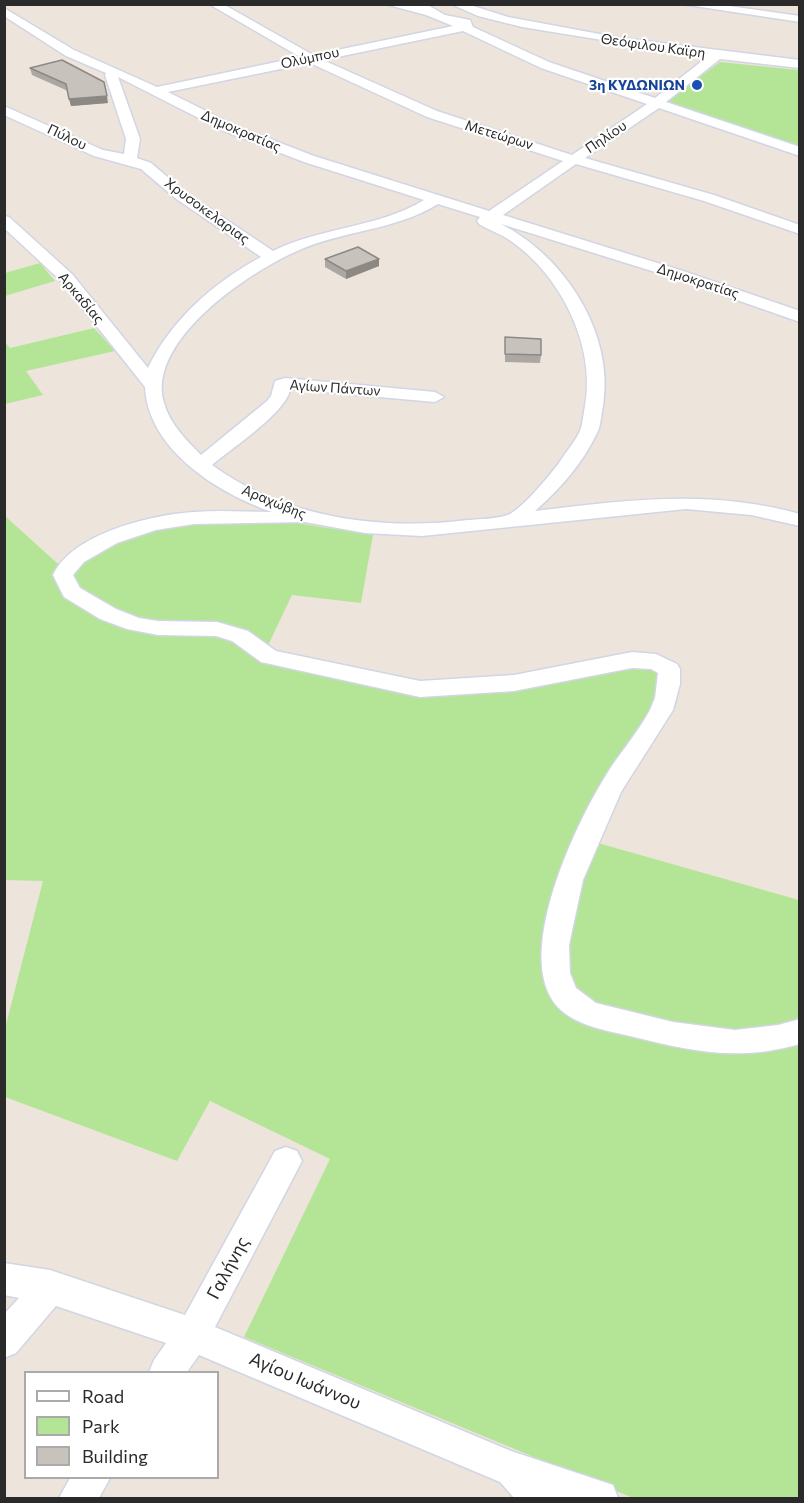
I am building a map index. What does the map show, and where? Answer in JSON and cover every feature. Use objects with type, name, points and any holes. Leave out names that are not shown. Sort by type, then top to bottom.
[{"type":"street","name":"Μετεώρων","points":[[214,4],[308,58],[432,114],[688,192],[800,230]]},
{"type":"street","points":[[390,4],[434,13]]},
{"type":"street","points":[[420,4],[451,21],[473,22]]},
{"type":"street","points":[[456,4],[473,22],[545,65],[800,152]]},
{"type":"street","points":[[686,4],[800,19]]},
{"type":"street","name":"Δημοκρατίας","points":[[4,11],[65,51],[117,72],[229,128],[299,155],[434,200],[493,215],[674,273],[800,317]]},
{"type":"street","name":"Θεόφιλου Καϊρη","points":[[473,22],[508,21],[717,56],[800,64]]},
{"type":"street","name":"Ολύμπου","points":[[154,91],[473,22]]},
{"type":"street","name":"Πηλίου","points":[[493,215],[656,104],[717,56]]},
{"type":"street","points":[[117,72],[111,75],[133,139],[130,160]]},
{"type":"street","name":"Πύλου","points":[[4,110],[99,153],[130,160]]},
{"type":"street","name":"Χρυσοκελαριας","points":[[130,160],[155,173],[180,195],[273,258]]},
{"type":"street","points":[[151,383],[167,348],[203,306],[229,284],[273,258],[314,240],[409,215],[434,200]]},
{"type":"street","points":[[493,215],[484,221],[517,238],[547,267],[574,302],[593,347],[597,388],[589,432],[553,484],[514,520]]},
{"type":"street","name":"Αρκαδίας","points":[[4,220],[66,277],[151,383]]},
{"type":"street","name":"Αγίων Πάντων","points":[[200,465],[273,405],[280,398],[281,385],[285,382],[435,397]]},
{"type":"street","name":"Αραχώβης","points":[[151,383],[152,394],[161,417],[171,433],[200,465],[239,489],[305,516],[365,526],[421,530],[669,503],[701,502],[744,506],[800,520]]},
{"type":"street","points":[[305,516],[281,519],[168,520],[102,543],[75,558],[67,565],[63,574],[72,592],[108,614],[135,624],[158,628],[217,629],[240,636],[269,657],[420,688],[514,683],[632,660],[656,662],[666,666],[669,669],[669,681],[663,711],[620,771],[587,837],[564,895],[556,936],[554,968],[565,994],[576,1006],[607,1019],[693,1040],[732,1043],[773,1041],[800,1031]]},
{"type":"street","name":"Γαλήνης","points":[[167,1371],[193,1335],[286,1161]]},
{"type":"street","name":"Αγίου Ιωάννου","points":[[4,1279],[50,1287],[193,1335],[511,1469],[600,1498]]},
{"type":"street","points":[[4,1341],[50,1287]]},
{"type":"street","points":[[511,1469],[539,1498]]},
{"type":"street","points":[[77,1498],[91,1479]]},
{"type":"green space","points":[[720,62],[799,70],[799,147],[666,102]]},
{"type":"green space","points":[[40,263],[55,281],[5,296],[5,273]]},
{"type":"green space","points":[[94,328],[115,351],[26,371],[43,395],[5,404],[5,342],[10,348]]},
{"type":"green space","points":[[5,516],[57,563],[74,566],[100,548],[172,523],[290,522],[373,535],[361,603],[292,595],[262,658],[274,665],[419,692],[645,663],[666,678],[598,843],[799,900],[799,1498],[633,1498],[244,1337],[330,1159],[210,1101],[177,1161],[5,1097],[4,1032],[43,881],[5,880]]},
{"type":"building","points":[[62,60],[104,82],[107,96],[69,99],[66,84],[30,68]]},
{"type":"building","points":[[358,247],[379,259],[346,271],[325,259]]},
{"type":"building","points":[[505,337],[541,339],[541,355],[505,354]]},
{"type":"place","name":"3η ΚΥΔΩΝΙΩΝ","points":[[697,85]]}]
